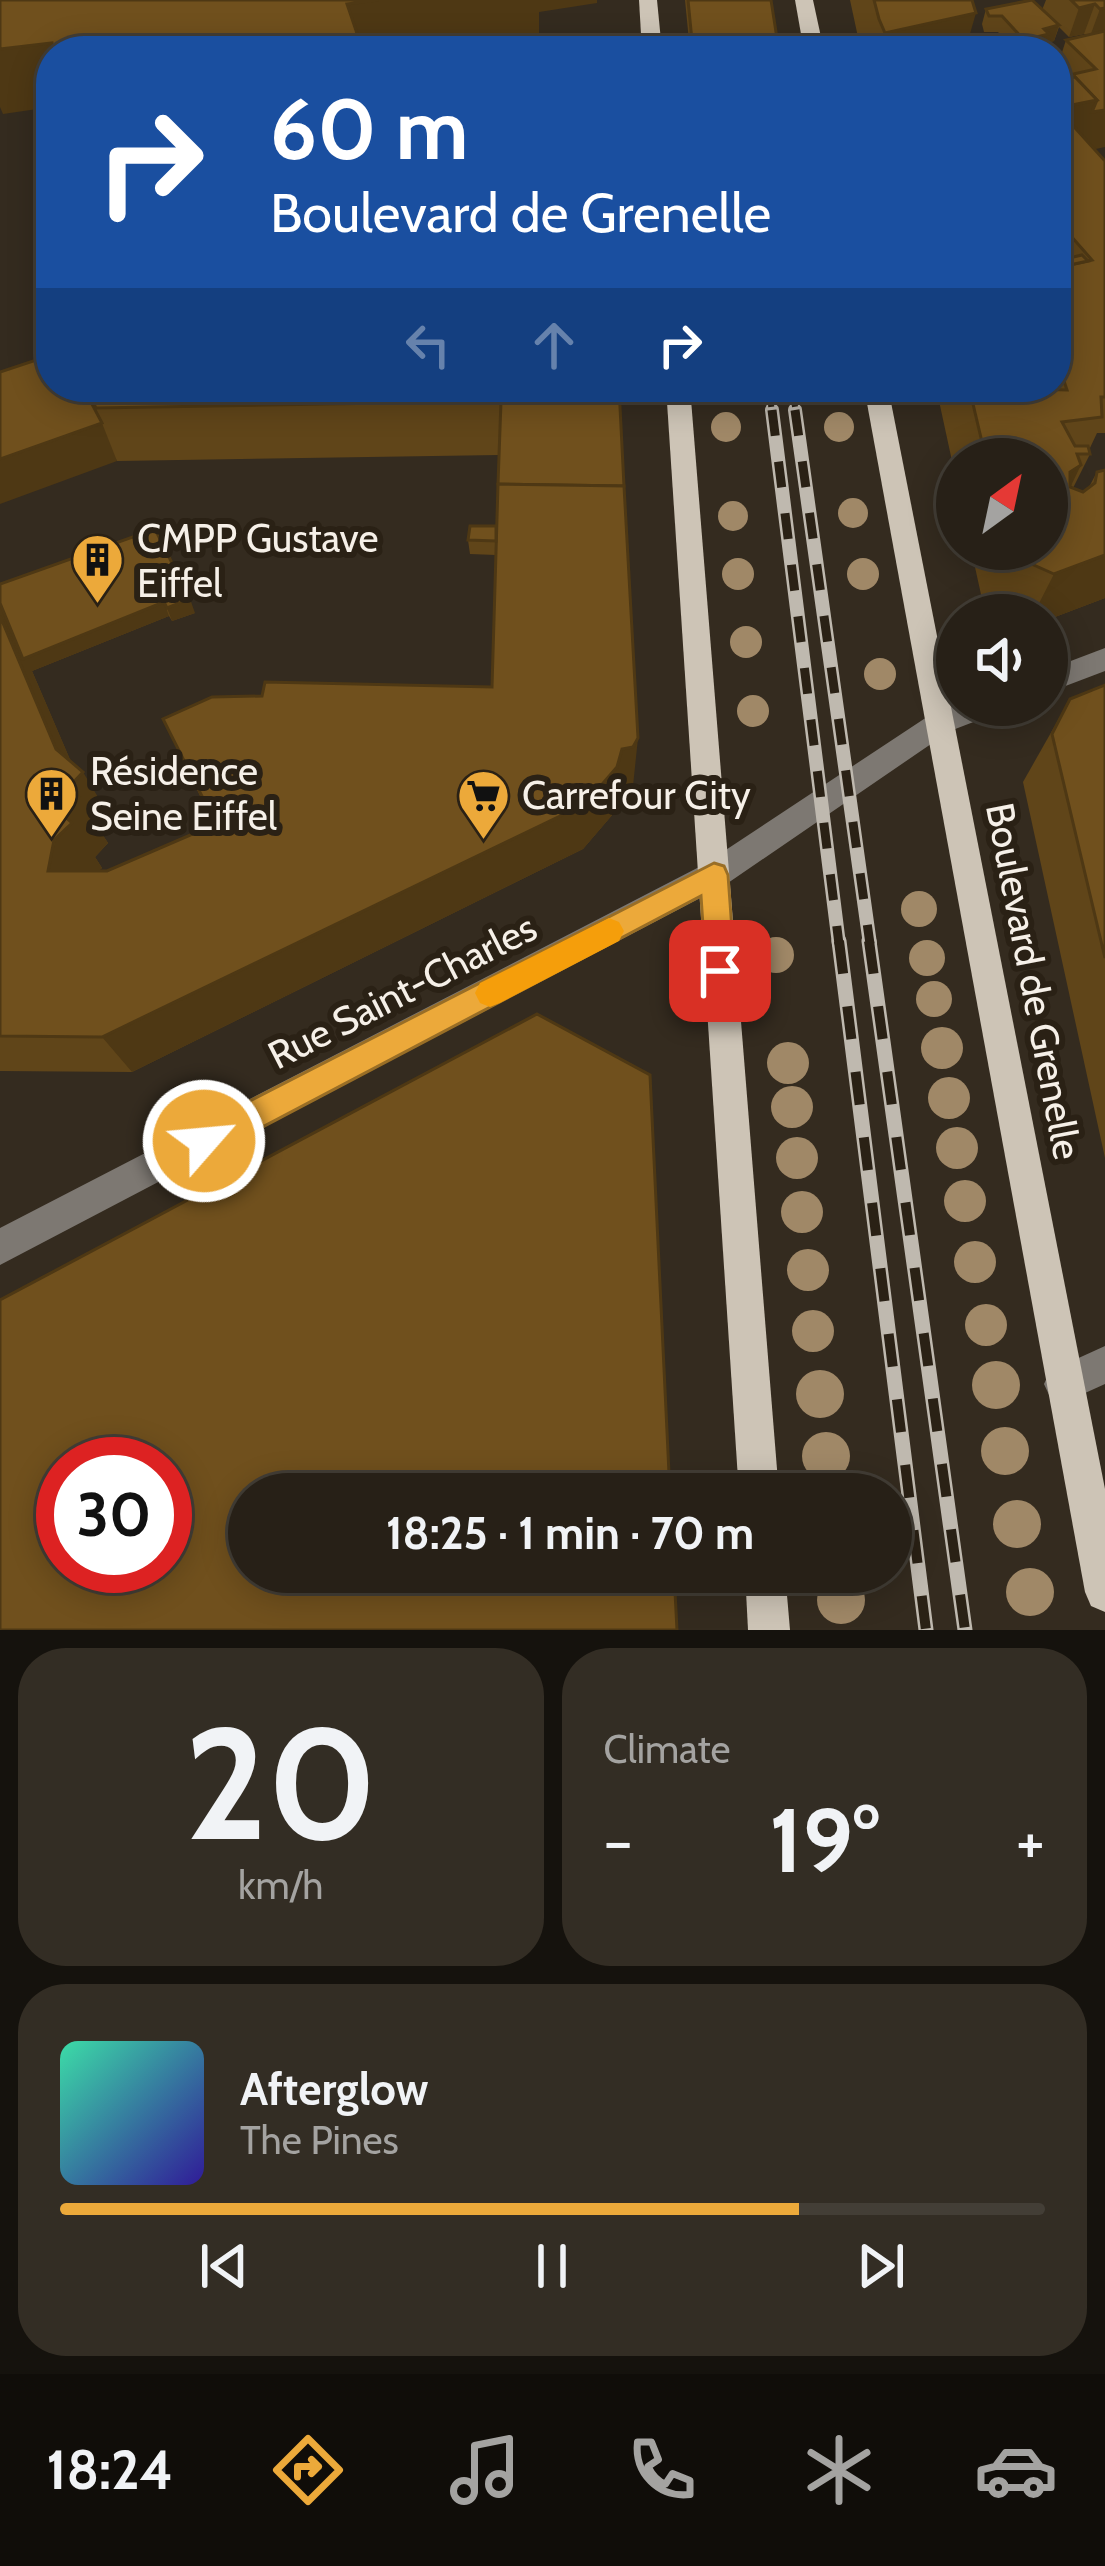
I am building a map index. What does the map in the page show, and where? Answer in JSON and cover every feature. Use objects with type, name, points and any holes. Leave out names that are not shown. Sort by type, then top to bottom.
[{"type":"main road","points":[[648,0],[651,36]]},
{"type":"main road","points":[[804,0],[811,36]]},
{"type":"main road","points":[[679,402],[757,1473]]},
{"type":"main road","name":"Boulevard de Grenelle","points":[[879,402],[936,702]]},
{"type":"main road","name":"Boulevard de Grenelle","points":[[941,726],[1105,1592]]},
{"type":"main road","points":[[767,1593],[770,1630]]},
{"type":"street","points":[[1068,674],[1105,659]]},
{"type":"street","name":"Rue Saint-Charles","points":[[0,1247],[714,875],[936,726]]},
{"type":"street","points":[[1064,1384],[1105,1365]]},
{"type":"building","points":[[0,0],[378,0],[347,4],[358,36],[36,36],[36,45],[0,49]]},
{"type":"building","points":[[688,0],[771,0],[777,36],[692,36]]},
{"type":"building","points":[[874,0],[972,0],[976,13],[885,33]]},
{"type":"building","points":[[1032,0],[1059,25],[1044,29],[1049,34],[1020,36],[1002,16],[989,16],[986,9]]},
{"type":"building","points":[[1071,0],[1105,0],[1105,8],[1095,4],[1079,8]]},
{"type":"building","points":[[1105,31],[1105,110],[1092,112],[1097,100],[1071,78],[1096,69],[1071,45],[1071,39]]},
{"type":"building","points":[[1075,77],[1097,100],[1071,105],[1071,78]]},
{"type":"building","points":[[1071,123],[1105,161],[1105,397],[1101,397],[1102,417],[1062,422],[1075,446],[1088,446],[1090,454],[1077,454],[1081,465],[1070,472],[1070,487],[1083,492],[1095,483],[1097,472],[1105,470],[1105,555],[1068,569],[1068,438],[981,438],[973,402],[1071,402],[1071,265],[1092,260],[1071,236]]},
{"type":"building","points":[[1082,255],[1088,261],[1071,265],[1071,258]]},
{"type":"building","points":[[36,360],[36,402],[91,402],[102,423],[0,459],[0,372]]},
{"type":"building","points":[[93,402],[443,402],[96,408]]},
{"type":"building","points":[[501,402],[620,402],[624,486],[498,484]]},
{"type":"building","points":[[498,484],[624,486],[638,738],[633,747],[622,749],[617,767],[585,804],[102,1037],[0,1036],[0,616],[56,749],[83,772],[68,788],[79,797],[62,814],[72,823],[54,840],[48,871],[107,871],[216,824],[163,719],[212,697],[262,696],[265,682],[492,687]]},
{"type":"building","points":[[470,526],[496,526],[496,541],[468,540]]},
{"type":"building","name":"CMPP Gustave Eiffel","points":[[155,529],[190,599],[167,608],[164,602],[23,659],[0,603],[0,584]]},
{"type":"building","points":[[1105,685],[1105,958],[1052,734],[1056,726],[1068,726],[1070,699]]},
{"type":"building","points":[[537,1014],[650,1075],[669,1473],[228,1473],[228,1593],[675,1593],[677,1630],[0,1630],[0,1300]]},
{"type":"railway","points":[[771,402],[772,413]]},
{"type":"railway","points":[[794,402],[796,413]]},
{"type":"railway","points":[[772,410],[839,944]]},
{"type":"railway","points":[[795,410],[870,944]]},
{"type":"railway","points":[[839,941],[926,1630]]},
{"type":"railway","points":[[869,941],[965,1630]]},
{"type":"slow traffic","points":[[490,993],[609,931]]},
{"type":"place","name":"CMPP Gustave Eiffel","points":[[98,606]]},
{"type":"place","name":"Résidence Seine Eiffel","points":[[51,839]]},
{"type":"place","name":"Carrefour City","points":[[483,841]]},
{"type":"route","points":[[204,1141],[714,875],[720,971]]}]
